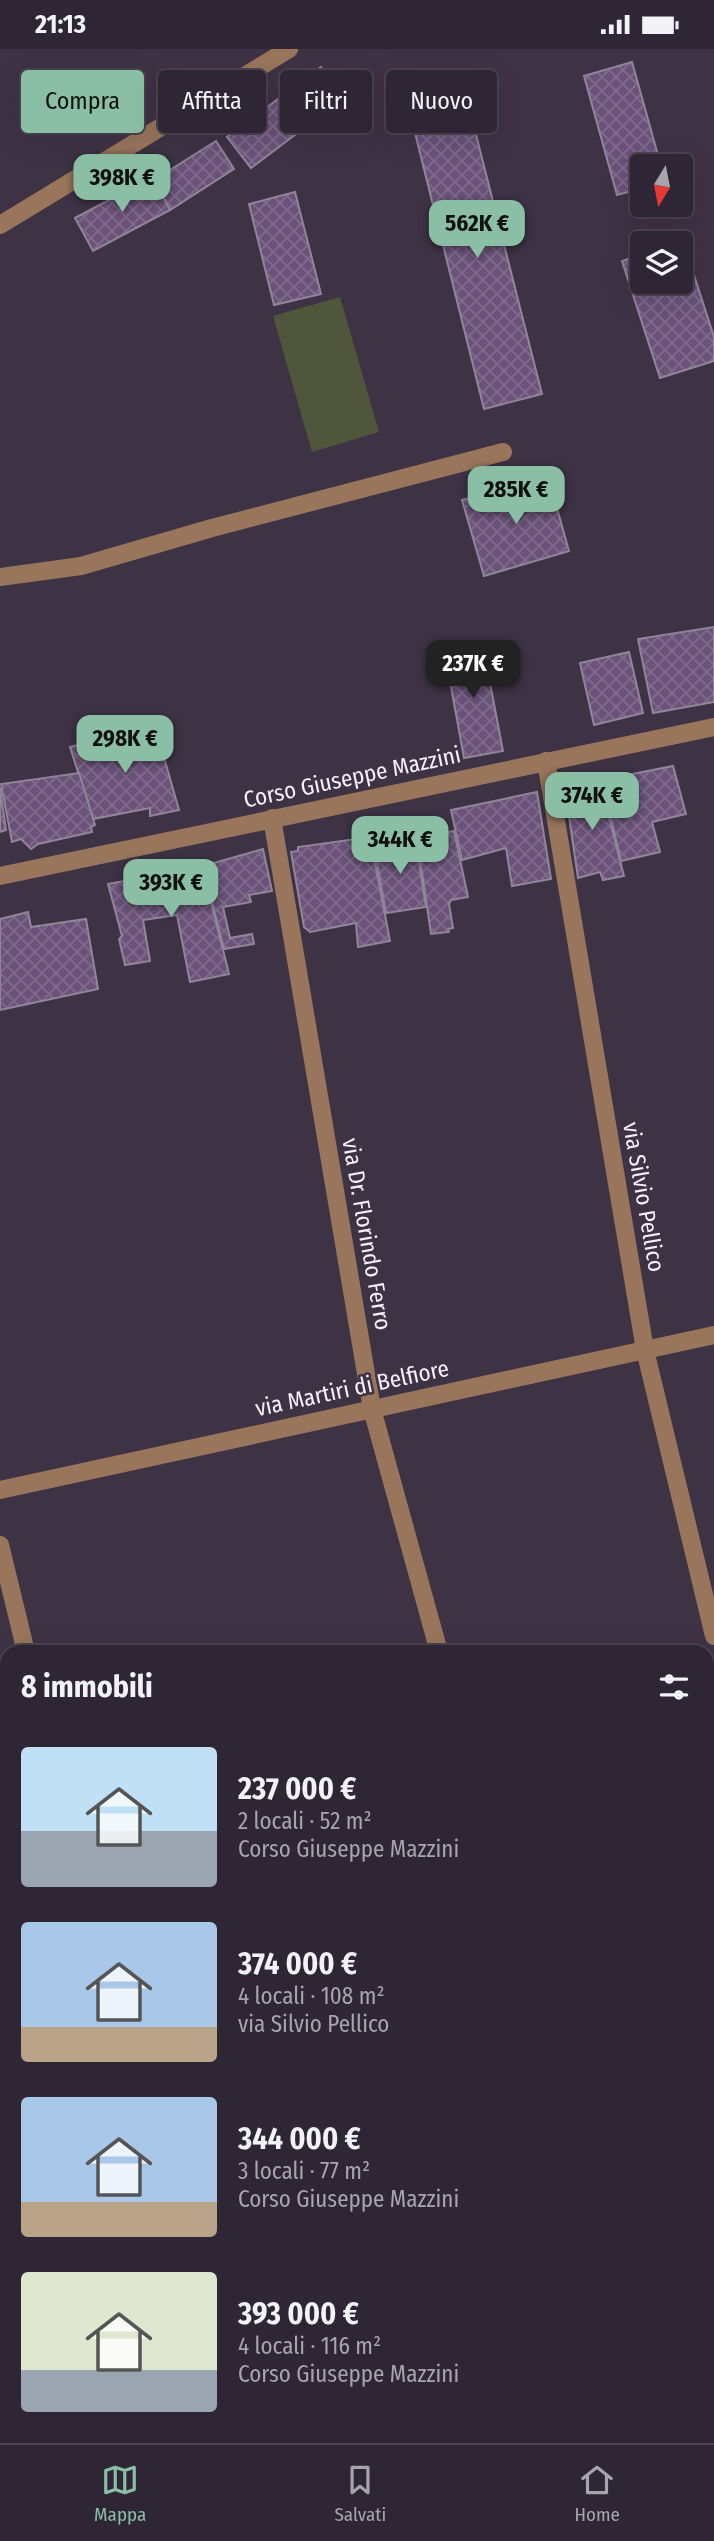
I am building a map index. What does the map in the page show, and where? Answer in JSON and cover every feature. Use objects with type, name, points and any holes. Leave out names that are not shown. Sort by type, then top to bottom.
[{"type":"street","points":[[0,225],[289,49]]},
{"type":"street","points":[[0,577],[81,566],[212,528],[503,452]]},
{"type":"street","name":"Corso Giuseppe Mazzini","points":[[0,876],[714,727]]},
{"type":"street","name":"via Silvio Pellico","points":[[546,761],[645,1350],[714,1636]]},
{"type":"street","name":"via Dr. Florindo Ferro","points":[[272,818],[372,1409],[437,1645]]},
{"type":"street","name":"via Martiri di Belfiore","points":[[0,1490],[714,1335]]},
{"type":"street","points":[[0,1545],[24,1645]]},
{"type":"green space","points":[[340,297],[379,432],[312,452],[273,316]]},
{"type":"building","points":[[632,62],[658,154],[630,154],[630,191],[617,195],[584,76]]},
{"type":"building","points":[[280,98],[280,133],[298,133],[251,168],[227,137],[232,133],[266,133],[266,108]]},
{"type":"building","points":[[415,133],[476,133],[542,394],[484,409]]},
{"type":"building","points":[[216,141],[234,169],[170,210],[154,180]]},
{"type":"building","points":[[152,177],[170,210],[93,251],[75,218]]},
{"type":"building","points":[[295,192],[321,294],[274,305],[249,204]]},
{"type":"building","points":[[630,258],[630,286],[622,261]]},
{"type":"building","points":[[693,272],[714,337],[714,361],[660,378],[633,294],[693,294]]},
{"type":"building","points":[[548,476],[569,551],[484,576],[462,500]]},
{"type":"building","points":[[714,627],[714,702],[653,713],[638,639]]},
{"type":"building","points":[[482,641],[503,751],[464,758],[444,648]]},
{"type":"building","points":[[629,652],[643,713],[594,725],[580,663]]},
{"type":"building","points":[[155,726],[179,810],[150,816],[150,808],[93,819],[70,747]]},
{"type":"building","points":[[673,766],[686,814],[652,822],[660,852],[621,861],[602,780]]},
{"type":"building","points":[[79,773],[95,825],[91,827],[92,832],[38,844],[31,849],[21,839],[12,842],[1,784]]},
{"type":"building","points":[[597,779],[624,876],[603,880],[600,872],[578,878],[565,789],[580,787],[579,782]]},
{"type":"building","points":[[0,788],[6,830],[0,832]]},
{"type":"building","points":[[537,792],[551,879],[512,886],[506,848],[462,860],[451,810]]},
{"type":"building","points":[[454,831],[468,897],[451,900],[449,904],[453,928],[448,929],[449,932],[431,934],[417,838]]},
{"type":"building","points":[[370,837],[390,941],[358,947],[356,923],[310,932],[304,927],[291,852],[298,851],[298,847]]},
{"type":"building","points":[[415,838],[426,907],[386,913],[374,846]]},
{"type":"building","points":[[263,849],[272,891],[249,895],[251,902],[223,907],[230,938],[252,934],[254,944],[224,949],[204,872],[209,870],[207,865]]},
{"type":"building","points":[[196,867],[205,878],[229,974],[190,982],[177,915],[143,920],[150,961],[125,965],[119,939],[122,936],[108,884]]},
{"type":"building","points":[[28,912],[31,927],[86,919],[98,989],[0,1010],[0,919]]}]
